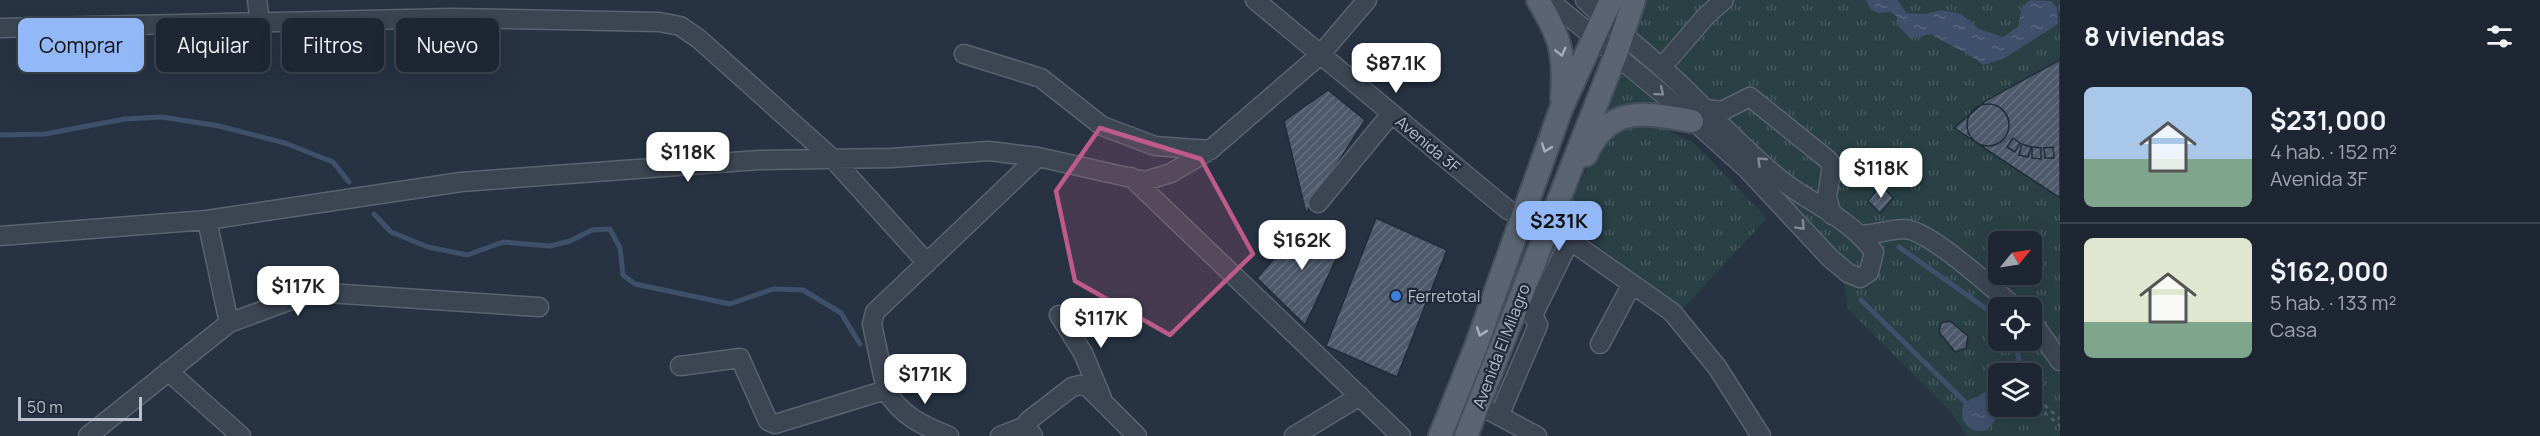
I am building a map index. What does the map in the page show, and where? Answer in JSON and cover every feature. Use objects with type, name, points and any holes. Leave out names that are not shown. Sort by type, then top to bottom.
[{"type":"main road","points":[[1538,0],[1556,29],[1564,64],[1561,109]]},
{"type":"main road","name":"Avenida El Milagro","points":[[1466,436],[1619,44],[1634,0]]},
{"type":"main road","name":"Avenida El Milagro","points":[[1440,436],[1475,349],[1561,109],[1603,19]]},
{"type":"main road","points":[[1559,196],[1572,186],[1594,137],[1618,119],[1645,112],[1699,115]]},
{"type":"street","points":[[257,0],[259,18]]},
{"type":"street","name":"Avenida 3F","points":[[1255,0],[1508,210],[1548,225]]},
{"type":"street","points":[[0,236],[207,220],[461,182],[759,160],[989,152],[1038,156],[1145,181],[1171,173],[1210,150],[1320,54],[1367,0]]},
{"type":"street","points":[[1549,0],[1603,19]]},
{"type":"street","points":[[1585,0],[1603,19],[1619,44],[1699,115],[1779,178],[1859,235],[1875,252],[1869,272],[1860,278],[1848,273],[1830,258],[1699,115],[1662,67],[1619,44]]},
{"type":"street","points":[[1696,0],[1706,16]]},
{"type":"street","points":[[1662,67],[1706,16],[1724,0]]},
{"type":"street","points":[[270,21],[453,9],[659,22],[680,26],[699,39],[832,159],[927,263]]},
{"type":"street","points":[[0,28],[156,24]]},
{"type":"street","points":[[964,54],[1041,78],[1102,126],[1155,146],[1210,150]]},
{"type":"street","points":[[1699,115],[1722,111],[1750,97],[1832,165],[1827,196],[1832,214]]},
{"type":"street","points":[[1318,202],[1391,114]]},
{"type":"street","points":[[949,436],[921,425],[894,404],[886,390],[872,318],[1038,156]]},
{"type":"street","points":[[1131,177],[1401,436]]},
{"type":"street","points":[[207,220],[230,323]]},
{"type":"street","points":[[1548,225],[1672,312],[1695,338],[1761,436]]},
{"type":"street","points":[[1859,235],[1874,235],[1906,229],[1932,240],[2002,297]]},
{"type":"street","points":[[1499,416],[1538,325],[1533,315],[1570,240]]},
{"type":"street","points":[[1600,344],[1632,284]]},
{"type":"street","points":[[88,436],[230,323],[313,292],[539,307]]},
{"type":"street","points":[[1059,315],[1083,353],[1104,403]]},
{"type":"street","points":[[2042,336],[2060,361]]},
{"type":"street","points":[[680,366],[740,358],[768,420],[775,424],[886,390]]},
{"type":"street","points":[[168,371],[241,436]]},
{"type":"street","points":[[999,436],[1030,431],[1028,421],[1072,387],[1080,385],[1088,387],[1137,436]]},
{"type":"street","points":[[1294,436],[1360,396]]},
{"type":"street","points":[[1478,404],[1537,436]]},
{"type":"path","points":[[2042,403],[2060,419]]},
{"type":"path","points":[[2042,410],[2060,426]]},
{"type":"highlighted area","points":[[1100,128],[1201,159],[1253,254],[1170,335],[1075,281],[1056,191]]},
{"type":"green space","points":[[1640,0],[2060,0],[2060,436],[1967,436],[1951,412],[1848,309],[1844,284],[1789,222],[1694,129],[1598,123]]},
{"type":"green space","points":[[1636,125],[1660,127],[1693,142],[1767,218],[1681,311],[1563,218],[1598,147],[1614,133]]},
{"type":"water","points":[[1866,0],[1898,0],[1906,13],[1925,14],[1942,10],[1961,14],[1979,29],[2003,37],[2018,27],[2022,7],[2030,0],[2052,1],[2057,10],[2058,24],[2003,59],[1983,65],[1931,34],[1911,39],[1899,27],[1897,17],[1891,12],[1878,13],[1870,9]]},
{"type":"water","points":[[1973,398],[1988,400],[1988,417],[1996,417],[1995,420],[1985,430],[1973,430],[1963,420],[1963,408]]},
{"type":"building","points":[[2060,60],[2060,198],[1954,128],[1987,100]]},
{"type":"building","points":[[1328,90],[1365,120],[1306,213],[1284,121]]},
{"type":"building","points":[[1988,104],[2003,110],[2009,125],[2003,140],[1988,146],[1973,140],[1967,125],[1973,110]]},
{"type":"building","points":[[2013,138],[2020,143],[2015,152],[2007,147]]},
{"type":"building","points":[[2022,144],[2031,147],[2028,157],[2019,155]]},
{"type":"building","points":[[2032,147],[2041,148],[2041,159],[2032,158]]},
{"type":"building","points":[[2053,147],[2054,158],[2045,158],[2044,148]]},
{"type":"building","points":[[1881,185],[1893,198],[1880,213],[1868,201]]},
{"type":"building","points":[[1376,218],[1447,250],[1397,377],[1326,346]]},
{"type":"building","points":[[1319,221],[1341,249],[1305,325],[1257,278],[1279,253]]},
{"type":"building","points":[[1950,321],[1968,336],[1966,348],[1955,352],[1939,332],[1941,323]]},
{"type":"waterway","points":[[0,135],[45,134],[125,119],[162,117],[219,126],[285,143],[333,162],[349,182]]},
{"type":"waterway","points":[[374,214],[391,232],[428,247],[467,255],[503,242],[550,246],[570,241],[592,230],[610,229],[620,248],[623,275],[635,284],[730,304],[773,289],[803,290],[841,313],[860,344]]},
{"type":"waterway","points":[[1899,247],[1988,310]]},
{"type":"waterway","points":[[1861,300],[1966,403]]},
{"type":"waterway","points":[[2017,351],[2020,363]]},
{"type":"waterway","points":[[1981,397],[1988,393]]},
{"type":"place","name":"Ferretotal","points":[[1396,296]]}]
